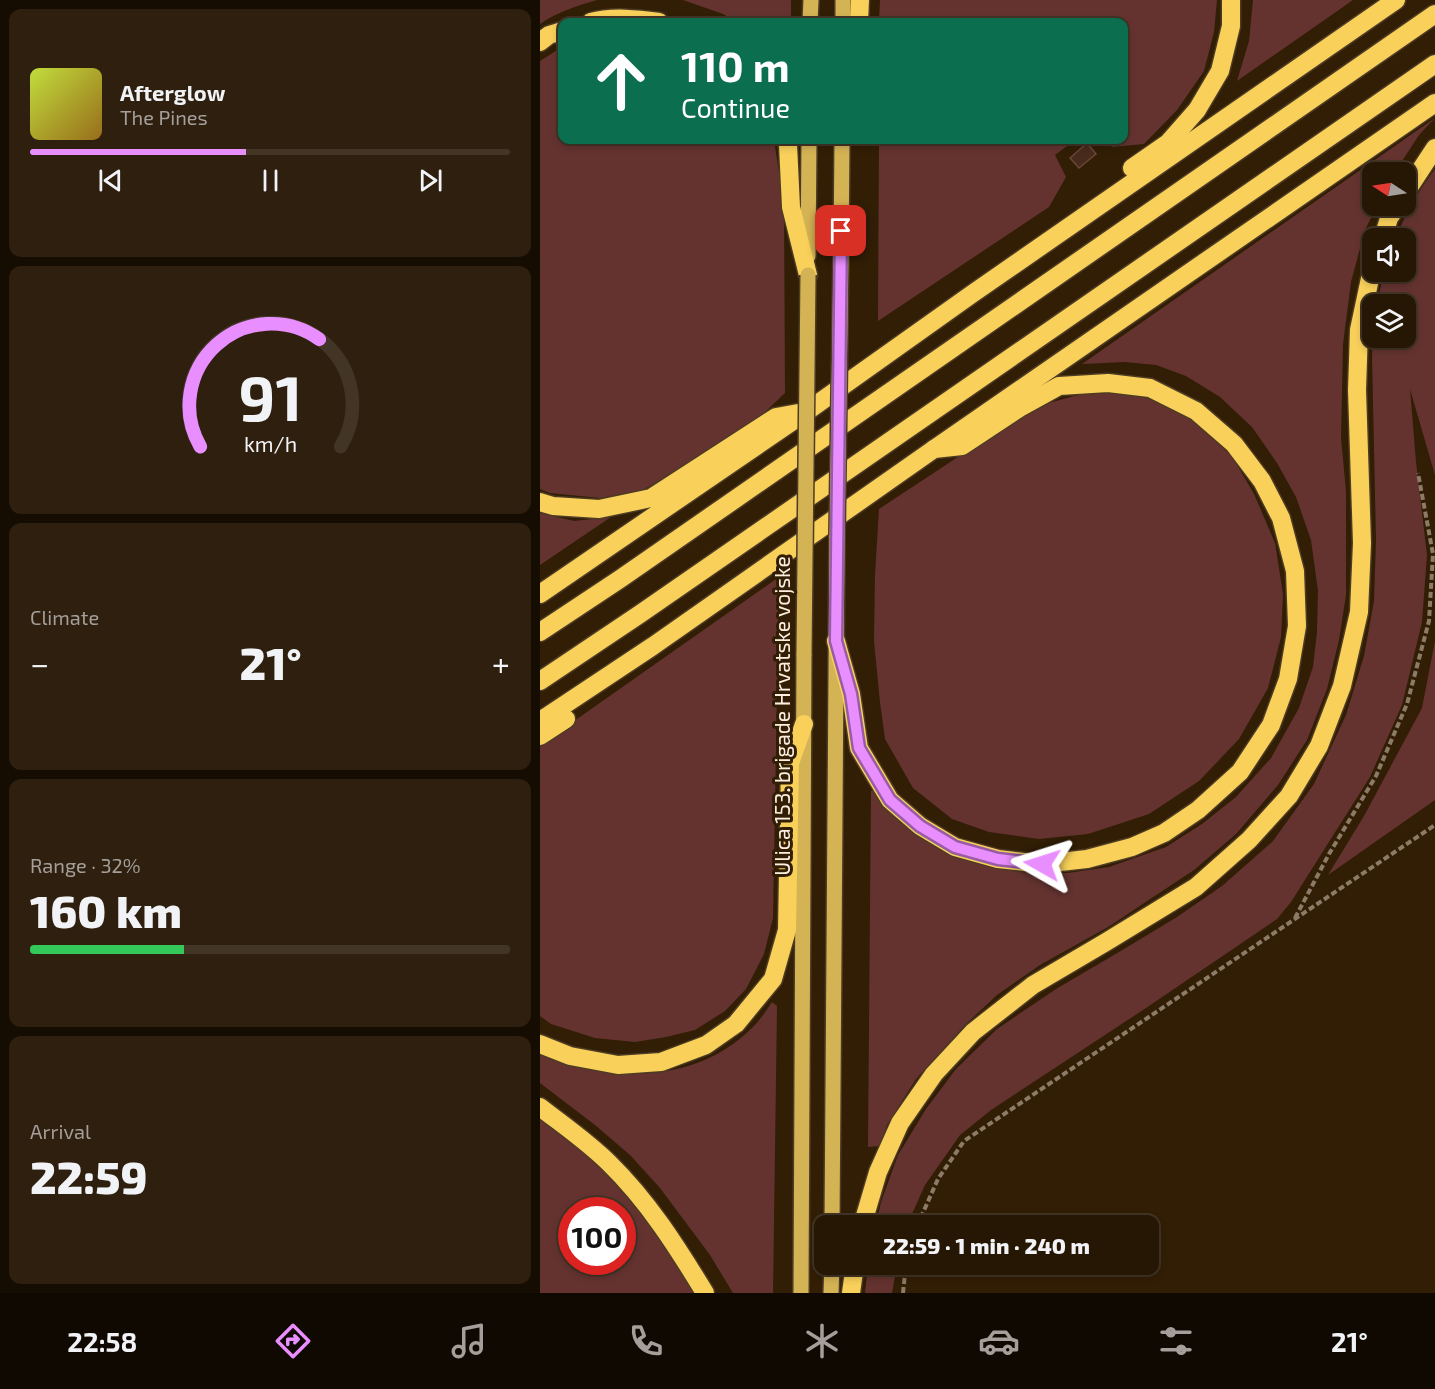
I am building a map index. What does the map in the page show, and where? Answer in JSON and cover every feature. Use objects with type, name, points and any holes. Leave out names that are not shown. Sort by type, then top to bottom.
[{"type":"highway","points":[[859,18],[860,0]]},
{"type":"highway","points":[[972,294],[981,274],[1168,143],[1197,110],[1220,71],[1232,26],[1231,0]]},
{"type":"highway","points":[[540,594],[806,412],[1396,0]]},
{"type":"highway","points":[[540,632],[620,579],[1435,14]]},
{"type":"highway","points":[[540,42],[549,35],[558,32]]},
{"type":"highway","points":[[540,681],[1435,64]]},
{"type":"highway","points":[[540,721],[653,646],[934,449],[1435,104]]},
{"type":"highway","points":[[788,144],[791,207],[807,275]]},
{"type":"highway","points":[[1416,177],[1435,148]]},
{"type":"highway","points":[[865,1215],[878,1172],[900,1123],[934,1074],[973,1032],[1034,985],[1196,887],[1249,840],[1289,796],[1319,746],[1342,686],[1359,612],[1362,543],[1358,354],[1359,330],[1369,282]]},
{"type":"highway","points":[[836,641],[851,694],[859,748],[890,800],[920,826],[955,847],[998,859],[1042,864],[1087,859],[1132,847],[1164,833],[1198,810],[1240,772],[1271,725],[1288,679],[1297,626],[1295,571],[1281,518],[1262,481],[1234,444],[1197,411],[1150,387],[1108,383],[1059,386],[1021,407],[962,446],[934,449]]},
{"type":"highway","points":[[540,502],[553,506],[599,509],[651,498],[776,417],[806,412]]},
{"type":"highway","points":[[540,736],[638,668],[653,646]]},
{"type":"highway","points":[[540,1044],[570,1056],[618,1065],[661,1062],[714,1040],[736,1023],[773,979],[787,930],[790,763],[804,724]]},
{"type":"highway","points":[[540,1107],[609,1162],[668,1234],[705,1293]]},
{"type":"highway","points":[[851,1293],[853,1275]]},
{"type":"main road","points":[[810,18],[811,0]]},
{"type":"main road","points":[[843,0],[843,18]]},
{"type":"main road","name":"Ulica 153. brigade Hrvatske vojske","points":[[801,1293],[809,144]]},
{"type":"main road","points":[[832,1215],[842,144]]},
{"type":"main road","points":[[831,1293],[832,1275]]},
{"type":"path","points":[[1295,919],[1329,854],[1376,776],[1407,704],[1429,621],[1433,554],[1418,473]]},
{"type":"path","points":[[922,1215],[938,1179],[964,1142],[1435,825]]},
{"type":"path","points":[[903,1293],[905,1275]]},
{"type":"shaded area","points":[[540,0],[597,0],[560,13],[540,24]]},
{"type":"shaded area","points":[[683,0],[791,0],[791,18],[730,18]]},
{"type":"shaded area","points":[[880,0],[1217,0],[1214,32],[1204,71],[1177,110],[1144,144],[1112,147],[1109,144],[1128,144],[1128,18],[879,18]]},
{"type":"shaded area","points":[[1253,0],[1353,0],[1237,81],[1249,41]]},
{"type":"shaded area","points":[[558,50],[558,144],[775,144],[784,205],[785,393],[763,414],[692,462],[643,490],[600,498],[550,493],[540,489],[540,61]]},
{"type":"shaded area","points":[[1435,118],[1419,135],[1401,162],[1372,162]]},
{"type":"shaded area","points":[[879,144],[1070,144],[1055,155],[1066,177],[1049,207],[878,321]]},
{"type":"shaded area","points":[[1362,169],[1362,216],[1372,216],[1366,228],[1362,228],[1362,241],[1351,282],[1343,344],[1341,438],[1346,491],[1346,595],[1339,640],[1327,689],[1307,740],[1278,785],[1236,834],[1194,870],[1108,927],[1040,965],[997,995],[965,1025],[916,1079],[887,1125],[880,1146],[868,1147],[871,791],[876,790],[924,838],[953,856],[987,866],[1027,873],[1068,873],[1109,867],[1166,847],[1202,824],[1236,797],[1271,758],[1299,708],[1313,667],[1318,591],[1311,540],[1296,497],[1277,463],[1252,427],[1220,397],[1186,376],[1156,365],[1125,362],[1082,364]]},
{"type":"shaded area","points":[[1435,169],[1435,475],[1410,389],[1427,555],[1422,622],[1402,705],[1370,777],[1291,902],[1277,919],[991,1110],[960,1135],[925,1185],[912,1215],[878,1215],[898,1155],[926,1109],[956,1069],[997,1029],[1056,989],[1177,917],[1222,886],[1273,841],[1314,784],[1346,715],[1364,656],[1374,601],[1376,540],[1372,348],[1416,348],[1416,294],[1379,294],[1382,282],[1416,282],[1416,228],[1400,228],[1406,216],[1416,216],[1416,197]]},
{"type":"shaded area","points":[[1121,391],[1157,398],[1196,422],[1233,458],[1254,494],[1275,543],[1283,594],[1281,637],[1268,688],[1239,739],[1199,781],[1149,814],[1088,834],[1039,839],[989,832],[952,819],[913,788],[885,739],[874,641],[879,509],[1014,420],[1049,403],[1081,394]]},
{"type":"shaded area","points":[[540,513],[574,521],[611,517],[540,565]]},
{"type":"shaded area","points":[[779,577],[773,918],[764,954],[746,989],[725,1011],[695,1030],[635,1042],[595,1038],[551,1024],[540,1016],[540,745]]},
{"type":"shaded area","points":[[1435,641],[1435,800],[1328,875],[1364,816],[1422,708]]},
{"type":"shaded area","points":[[772,1002],[777,1006],[773,1293],[733,1293],[710,1255],[660,1188],[630,1155],[540,1083],[540,1053],[594,1070],[650,1073],[678,1069],[704,1060],[729,1047],[752,1028]]},
{"type":"shaded area","points":[[540,1116],[569,1137],[631,1197],[558,1197],[558,1275],[636,1275],[636,1203],[700,1293],[540,1293]]},
{"type":"shaded area","points":[[867,1275],[895,1275],[892,1293],[865,1293]]},
{"type":"building","points":[[1086,144],[1096,154],[1079,168],[1070,158]]},
{"type":"route","points":[[841,231],[836,641],[851,694],[859,748],[890,800],[920,826],[955,847],[998,859],[1042,864]]}]
